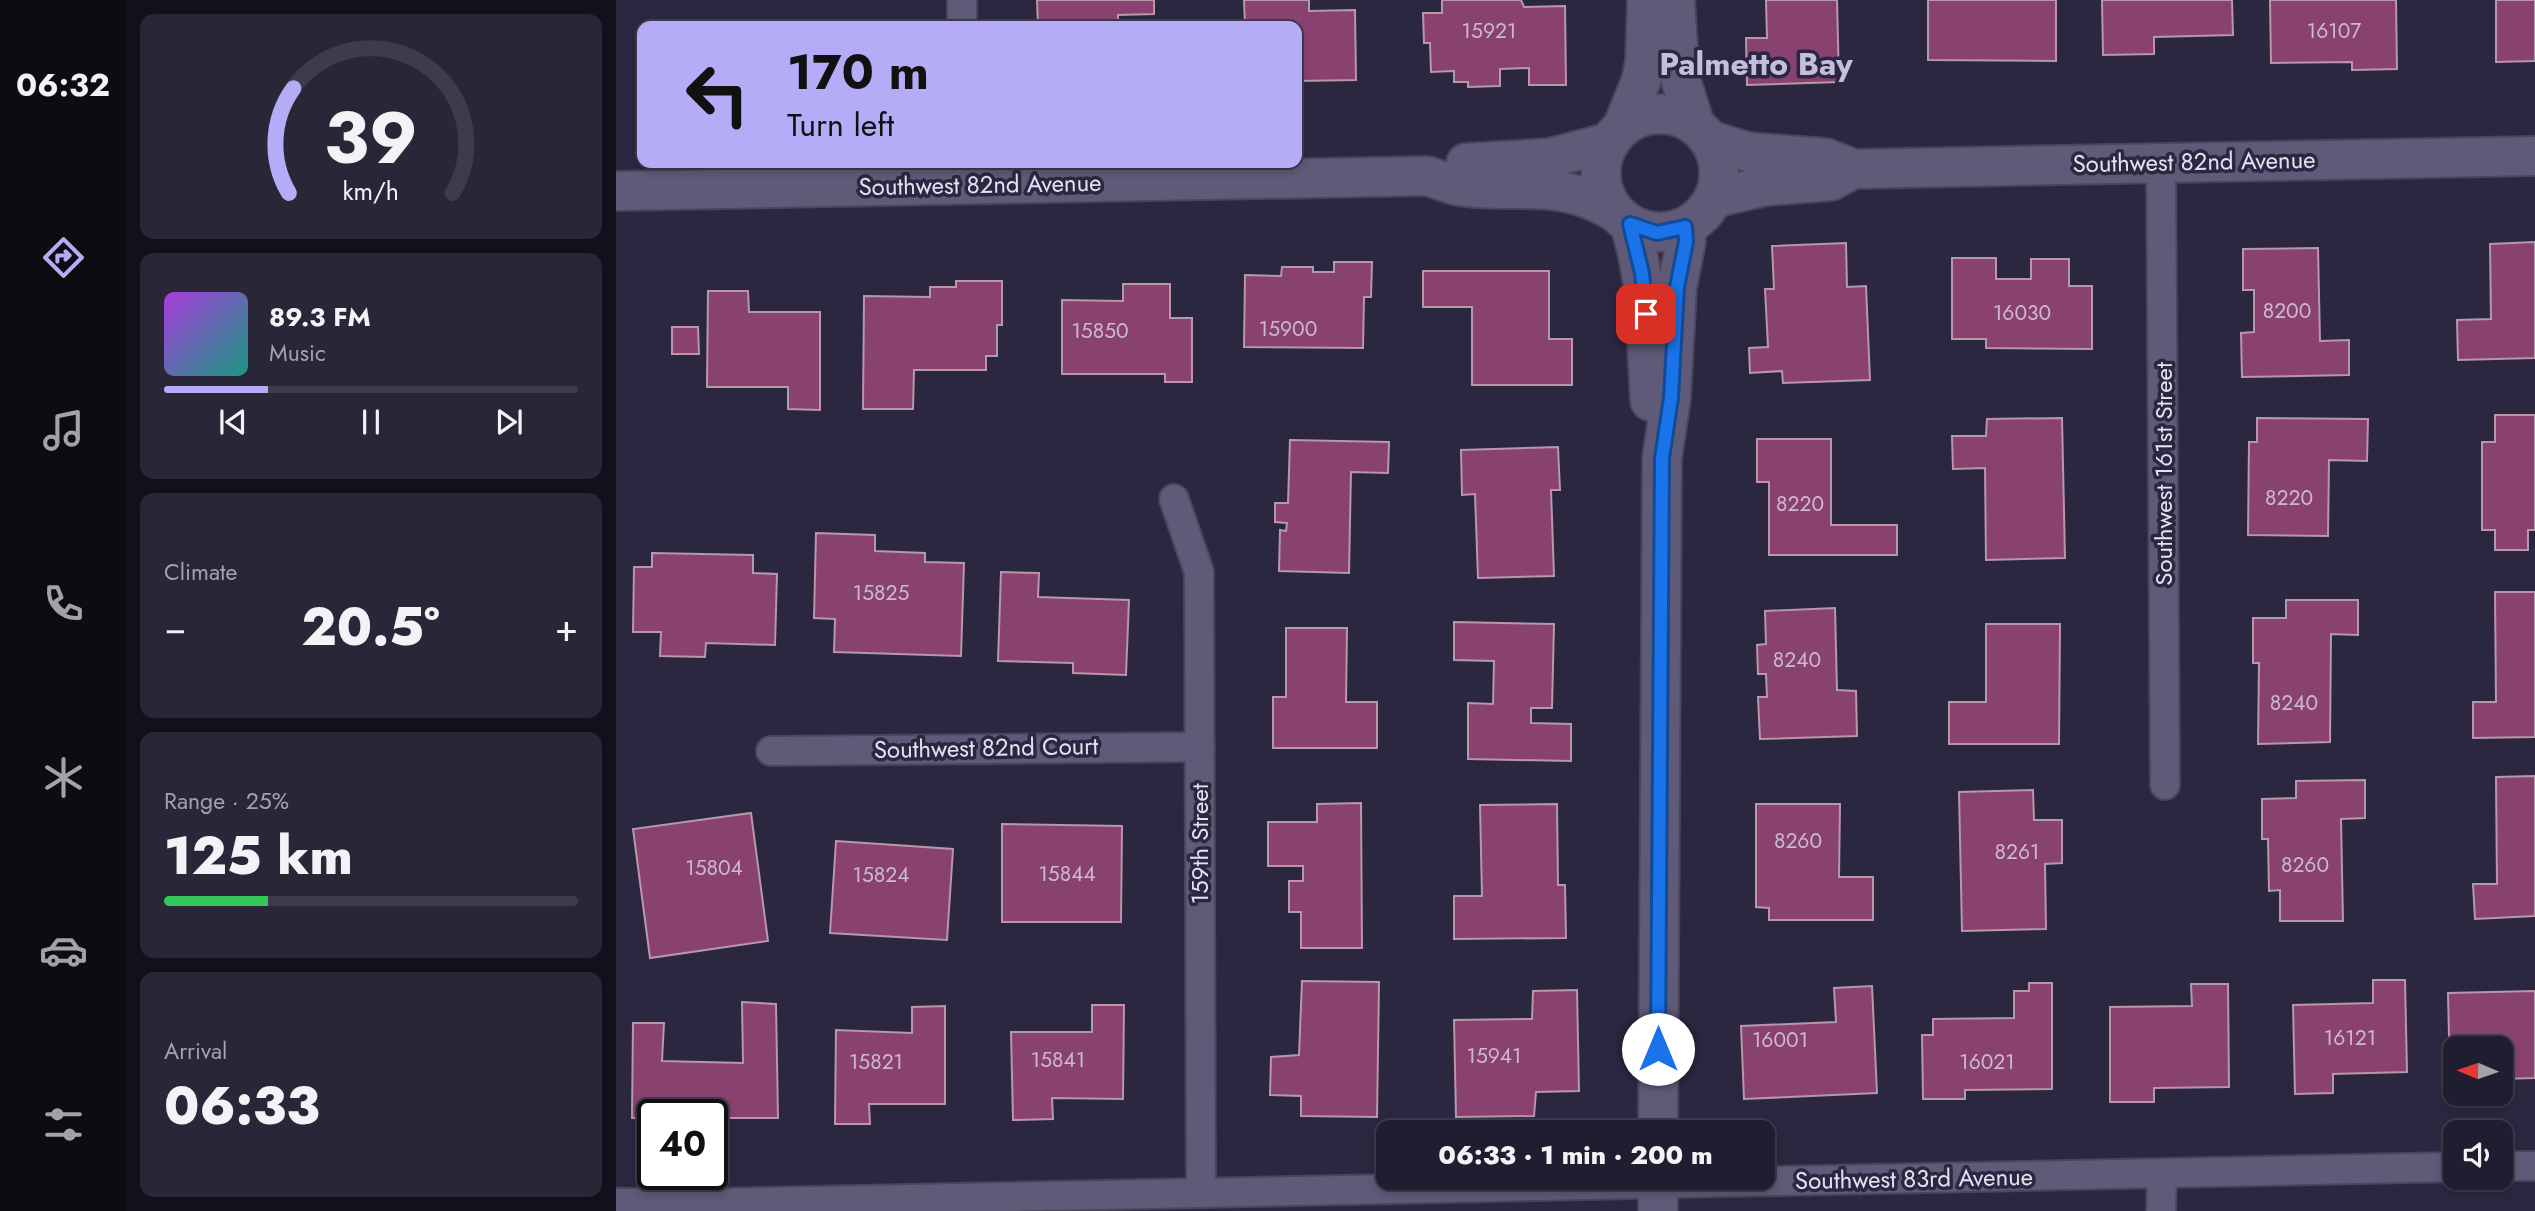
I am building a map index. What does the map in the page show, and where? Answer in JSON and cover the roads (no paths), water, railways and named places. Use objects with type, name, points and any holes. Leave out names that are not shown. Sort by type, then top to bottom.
[{"type":"street","points":[[962,0],[962,21]]},
{"type":"street","points":[[1647,0],[1645,62],[1641,81],[1603,159],[1601,178],[1605,196],[1622,218],[1642,273],[1650,400],[1662,458]]},
{"type":"street","points":[[1622,218],[1657,233],[1685,227],[1702,215],[1714,198],[1719,169],[1717,158],[1702,133],[1680,78],[1675,0]]},
{"type":"street","points":[[1616,135],[1638,118],[1657,114],[1677,116],[1702,133]]},
{"type":"street","name":"Southwest 82nd Avenue","points":[[1702,133],[1748,152],[1825,158],[1854,169],[2535,156]]},
{"type":"street","name":"Southwest 82nd Avenue","points":[[1427,176],[1461,163],[1549,158],[1616,135]]},
{"type":"street","name":"Southwest 161st Street","points":[[2161,163],[2165,785]]},
{"type":"street","name":"Southwest 82nd Avenue","points":[[1714,198],[1766,186],[1831,181],[1854,169]]},
{"type":"street","name":"Southwest 82nd Avenue","points":[[616,191],[961,175],[1427,176],[1458,186],[1539,188],[1580,194],[1594,199],[1622,218]]},
{"type":"street","points":[[1658,1120],[1662,458],[1671,398],[1677,287],[1686,242],[1685,227]]},
{"type":"street","name":"159th Street","points":[[1174,499],[1199,572],[1201,1193]]},
{"type":"street","name":"Southwest 82nd Court","points":[[771,751],[1200,747]]},
{"type":"street","points":[[2513,1166],[2535,1166]]},
{"type":"street","name":"Southwest 83rd Avenue","points":[[616,1203],[662,1207],[1201,1193],[1658,1191],[2443,1167]]},
{"type":"street","points":[[2161,1211],[2162,1174]]},
{"type":"district","name":"Palmetto Bay","points":[[1756,64]]}]
